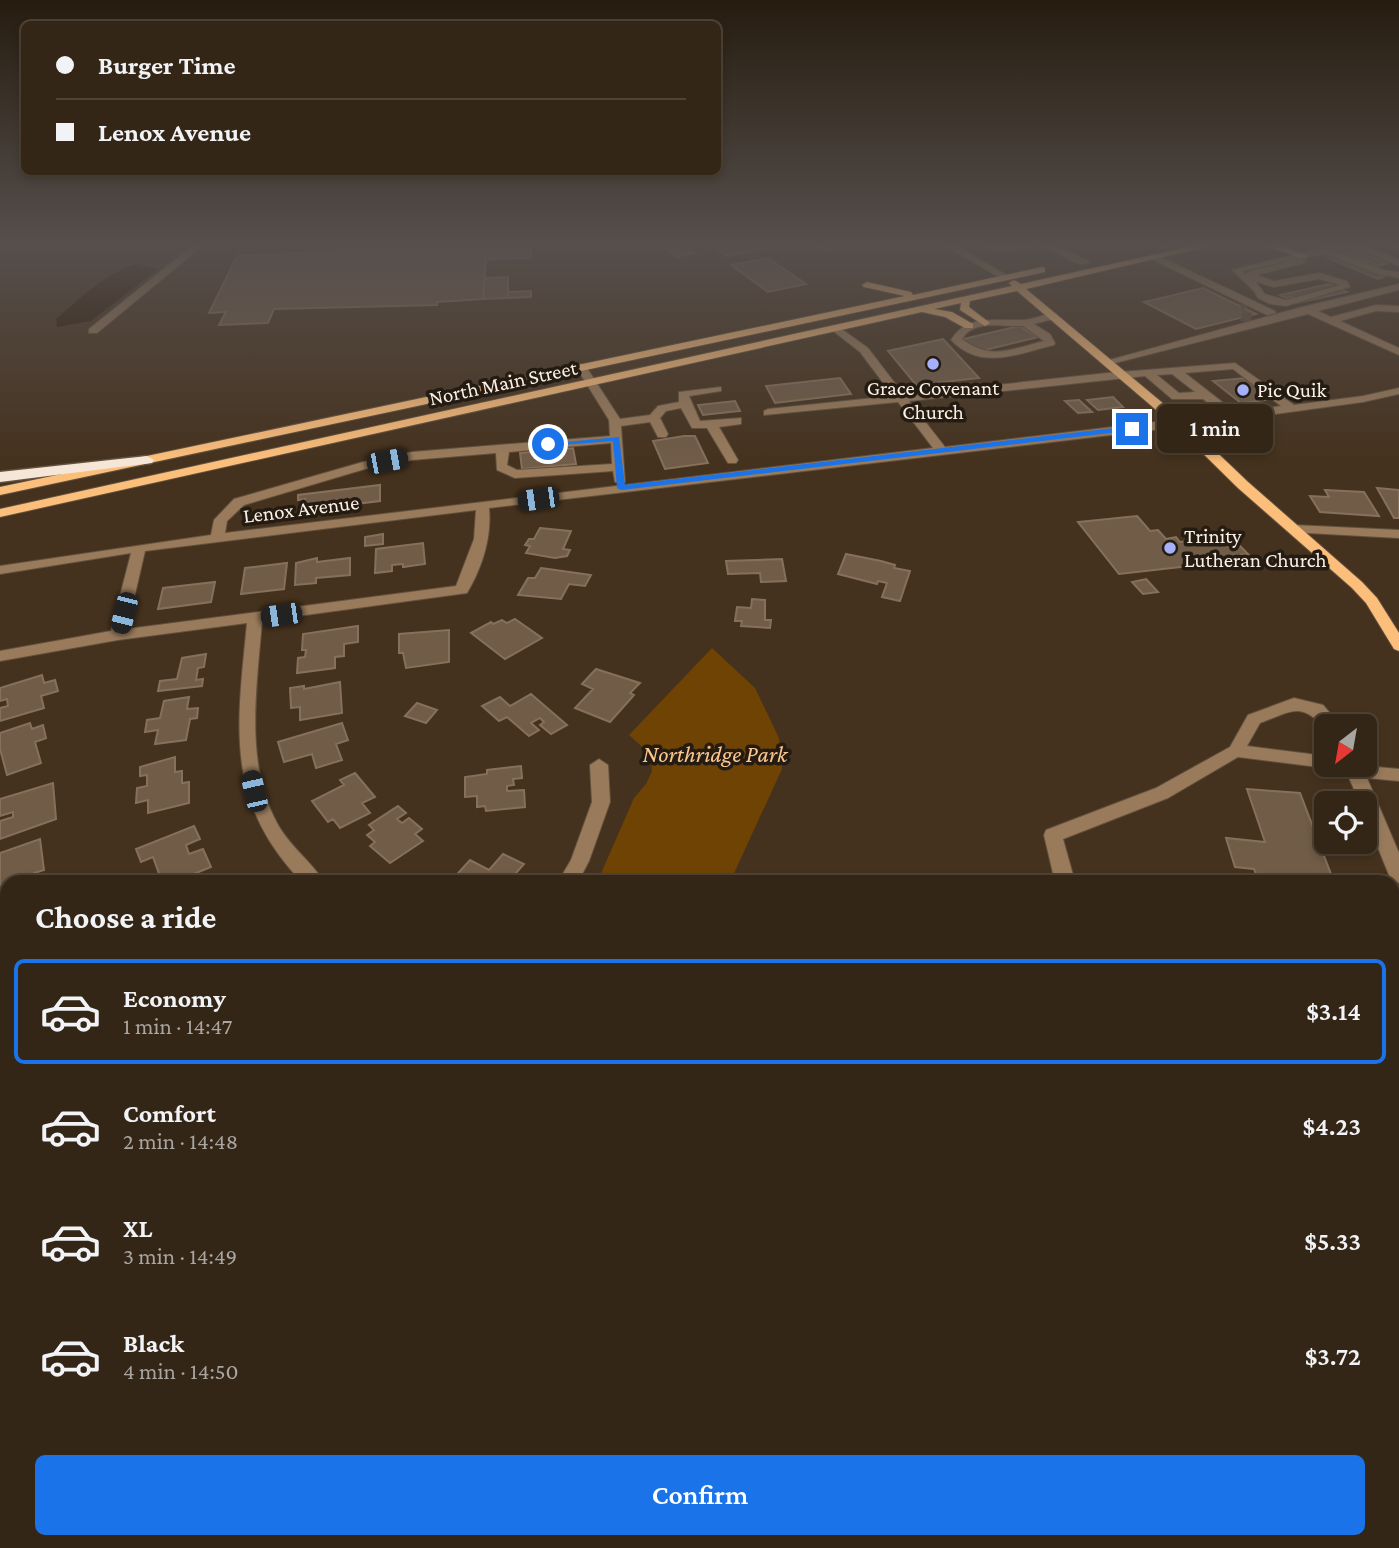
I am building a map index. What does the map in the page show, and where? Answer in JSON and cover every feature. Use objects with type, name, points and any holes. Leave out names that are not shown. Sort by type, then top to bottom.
[{"type":"highway","points":[[0,477],[147,460]]},
{"type":"main road","name":"North Main Street","points":[[0,491],[825,315]]},
{"type":"main road","name":"North Main Street","points":[[0,513],[894,315]]},
{"type":"main road","points":[[950,315],[969,326]]},
{"type":"main road","points":[[974,315],[985,323]]},
{"type":"main road","points":[[1053,316],[1179,423],[1243,485],[1372,601],[1399,646]]},
{"type":"street","points":[[93,331],[113,315]]},
{"type":"street","points":[[1107,362],[1288,315]]},
{"type":"street","points":[[1321,315],[1398,350]]},
{"type":"street","points":[[1331,320],[1349,315]]},
{"type":"street","points":[[1025,323],[1046,335],[1050,343],[992,357],[974,353],[956,340],[960,331],[969,326],[985,323],[1025,323],[1053,316]]},
{"type":"street","points":[[836,328],[864,350],[941,450]]},
{"type":"street","points":[[768,413],[1122,375],[1235,366],[1291,408]]},
{"type":"street","points":[[581,367],[615,424],[621,488]]},
{"type":"street","points":[[1175,371],[1232,416]]},
{"type":"street","points":[[1148,373],[1176,397],[1205,395]]},
{"type":"street","points":[[718,389],[683,394],[696,425],[737,421]]},
{"type":"street","name":"Lenox Avenue","points":[[0,570],[217,538],[1179,423],[1363,398],[1399,390]]},
{"type":"street","points":[[615,424],[654,418],[662,408],[685,404]]},
{"type":"street","points":[[654,418],[662,434]]},
{"type":"street","points":[[711,424],[732,460]]},
{"type":"street","points":[[217,538],[221,520],[239,502],[387,461],[503,447],[617,439]]},
{"type":"street","points":[[503,447],[500,467],[515,474],[619,467]]},
{"type":"street","points":[[0,656],[118,635],[462,590],[481,545],[485,525],[482,506]]},
{"type":"street","points":[[1294,529],[1399,534]]},
{"type":"street","points":[[118,635],[139,548]]},
{"type":"street","points":[[255,619],[246,724],[255,796],[269,830],[287,856],[307,875]]},
{"type":"street","points":[[1063,875],[1053,835],[1162,793],[1236,751],[1254,719],[1294,704],[1317,709],[1322,714]]},
{"type":"street","points":[[1236,751],[1314,761]]},
{"type":"street","points":[[572,875],[580,861],[601,802],[599,765]]},
{"type":"street","points":[[1377,772],[1399,775]]},
{"type":"street","points":[[1357,777],[1399,874]]},
{"type":"green space","name":"Northridge Park","points":[[712,648],[755,688],[779,738],[782,769],[733,875],[600,875],[634,798],[646,784],[652,771],[650,754],[629,735]]},
{"type":"shaded area","points":[[60,315],[98,315],[91,321],[57,327],[56,319]]},
{"type":"building","points":[[224,315],[271,315],[268,323],[219,325]]},
{"type":"building","points":[[1169,315],[1251,315],[1196,329]]},
{"type":"building","points":[[1019,326],[1038,337],[977,352],[959,340]]},
{"type":"building","name":"Grace Covenant Church","points":[[943,339],[979,378],[916,385],[888,351]]},
{"type":"building","points":[[840,378],[851,394],[775,403],[766,386]]},
{"type":"building","name":"Pic Quik","points":[[1245,378],[1274,399],[1241,403],[1213,381]]},
{"type":"building","points":[[1113,397],[1123,407],[1098,410],[1087,400]]},
{"type":"building","points":[[1079,400],[1092,412],[1078,413],[1065,401]]},
{"type":"building","points":[[735,401],[740,411],[703,415],[698,405]]},
{"type":"building","points":[[695,436],[708,463],[665,469],[653,441]]},
{"type":"building","points":[[573,448],[576,464],[522,469],[520,453]]},
{"type":"building","points":[[380,485],[380,501],[305,510],[305,499],[298,500],[298,495]]},
{"type":"building","points":[[1377,488],[1399,490],[1399,518],[1394,518]]},
{"type":"building","points":[[1325,490],[1364,492],[1379,516],[1320,512],[1310,496],[1329,497]]},
{"type":"building","name":"Trinity Lutheran Church","points":[[1137,516],[1150,531],[1158,530],[1166,539],[1176,537],[1180,542],[1230,536],[1248,554],[1194,560],[1199,565],[1119,574],[1078,522]]},
{"type":"building","points":[[540,528],[571,531],[563,549],[570,550],[567,556],[555,558],[526,553],[530,546],[525,545],[529,539],[534,539]]},
{"type":"building","points":[[383,534],[383,544],[365,546],[365,537]]},
{"type":"building","points":[[423,543],[425,564],[403,567],[403,564],[392,565],[392,571],[375,573],[376,549]]},
{"type":"building","points":[[846,554],[881,561],[895,565],[894,568],[910,571],[900,601],[882,597],[887,583],[878,581],[877,584],[838,574]]},
{"type":"building","points":[[317,558],[317,562],[350,558],[350,575],[316,578],[316,583],[295,585],[296,563]]},
{"type":"building","points":[[782,559],[786,581],[761,582],[760,573],[728,574],[726,561]]},
{"type":"building","points":[[287,563],[284,589],[241,594],[245,568]]},
{"type":"building","points":[[541,568],[591,575],[585,586],[569,584],[561,599],[518,595],[528,578],[535,578]]},
{"type":"building","points":[[1146,579],[1158,592],[1143,594],[1132,582]]},
{"type":"building","points":[[215,582],[211,602],[158,609],[163,588]]},
{"type":"building","points":[[752,599],[765,600],[765,620],[771,620],[770,628],[741,626],[742,621],[735,621],[737,607],[751,608]]},
{"type":"building","points":[[515,619],[542,638],[505,659],[471,633],[491,622],[493,624],[502,620],[507,623]]},
{"type":"building","points":[[358,626],[358,642],[344,644],[344,656],[335,657],[335,668],[297,673],[298,658],[305,657],[306,650],[302,650],[303,634]]},
{"type":"building","points":[[449,630],[449,662],[406,668],[403,653],[399,653],[399,634]]},
{"type":"building","points":[[206,654],[204,667],[198,668],[196,680],[203,679],[202,686],[158,691],[160,681],[177,679],[182,658]]},
{"type":"building","points":[[596,669],[640,683],[630,693],[634,695],[610,722],[575,708],[593,689],[582,684]]},
{"type":"building","points":[[42,675],[44,683],[55,680],[58,691],[41,696],[44,708],[0,721],[0,708],[8,706],[7,699],[0,701],[0,688]]},
{"type":"building","points":[[340,682],[342,713],[300,720],[300,707],[291,708],[290,688],[304,686],[304,689]]},
{"type":"building","points":[[531,694],[567,725],[551,734],[540,725],[544,722],[540,718],[531,723],[539,730],[529,736],[507,717],[499,721],[482,706],[500,697],[510,706]]},
{"type":"building","points":[[189,697],[187,709],[198,708],[197,718],[190,719],[186,740],[155,744],[158,730],[145,732],[147,720],[160,718],[164,701]]},
{"type":"building","points":[[417,703],[437,710],[426,723],[405,716]]},
{"type":"building","points":[[30,723],[32,729],[43,725],[46,738],[35,742],[41,763],[7,775],[0,749],[0,733]]},
{"type":"building","points":[[342,723],[348,740],[336,744],[342,760],[316,768],[312,754],[284,762],[278,742]]},
{"type":"building","points":[[175,757],[175,772],[182,771],[182,783],[189,782],[189,803],[148,813],[148,800],[136,803],[137,788],[147,786],[147,775],[140,776],[140,767]]},
{"type":"building","points":[[521,766],[522,778],[513,779],[514,785],[507,786],[507,791],[524,790],[525,807],[486,811],[485,806],[477,807],[477,796],[465,797],[465,777],[487,774],[487,770]]},
{"type":"building","points":[[355,773],[375,797],[362,803],[370,813],[340,828],[333,819],[328,822],[312,801],[344,785],[340,780]]},
{"type":"building","points":[[53,783],[56,819],[0,839],[0,821],[13,817],[13,812],[0,816],[0,799]]},
{"type":"building","points":[[1247,789],[1300,793],[1314,830],[1314,854],[1323,854],[1331,875],[1256,875],[1254,869],[1235,867],[1226,838],[1265,842]]},
{"type":"building","points":[[398,806],[406,813],[397,819],[402,823],[409,818],[422,829],[415,834],[423,841],[390,863],[370,846],[375,842],[367,835],[374,830],[369,825]]},
{"type":"building","points":[[194,826],[200,839],[186,845],[189,854],[203,849],[211,867],[191,875],[159,875],[153,857],[141,862],[136,849]]},
{"type":"building","points":[[40,839],[44,870],[34,875],[0,875],[0,853]]},
{"type":"building","points":[[503,854],[524,864],[514,875],[456,875],[470,860],[489,870]]},
{"type":"tunnel","points":[[1244,327],[1247,315]]},
{"type":"place","name":"Grace Covenant Church","points":[[933,364]]},
{"type":"place","name":"Pic Quik","points":[[1243,390]]},
{"type":"place","name":"Trinity Lutheran Church","points":[[1170,548]]},
{"type":"route","points":[[548,444],[617,439],[621,488],[1132,429]]}]
